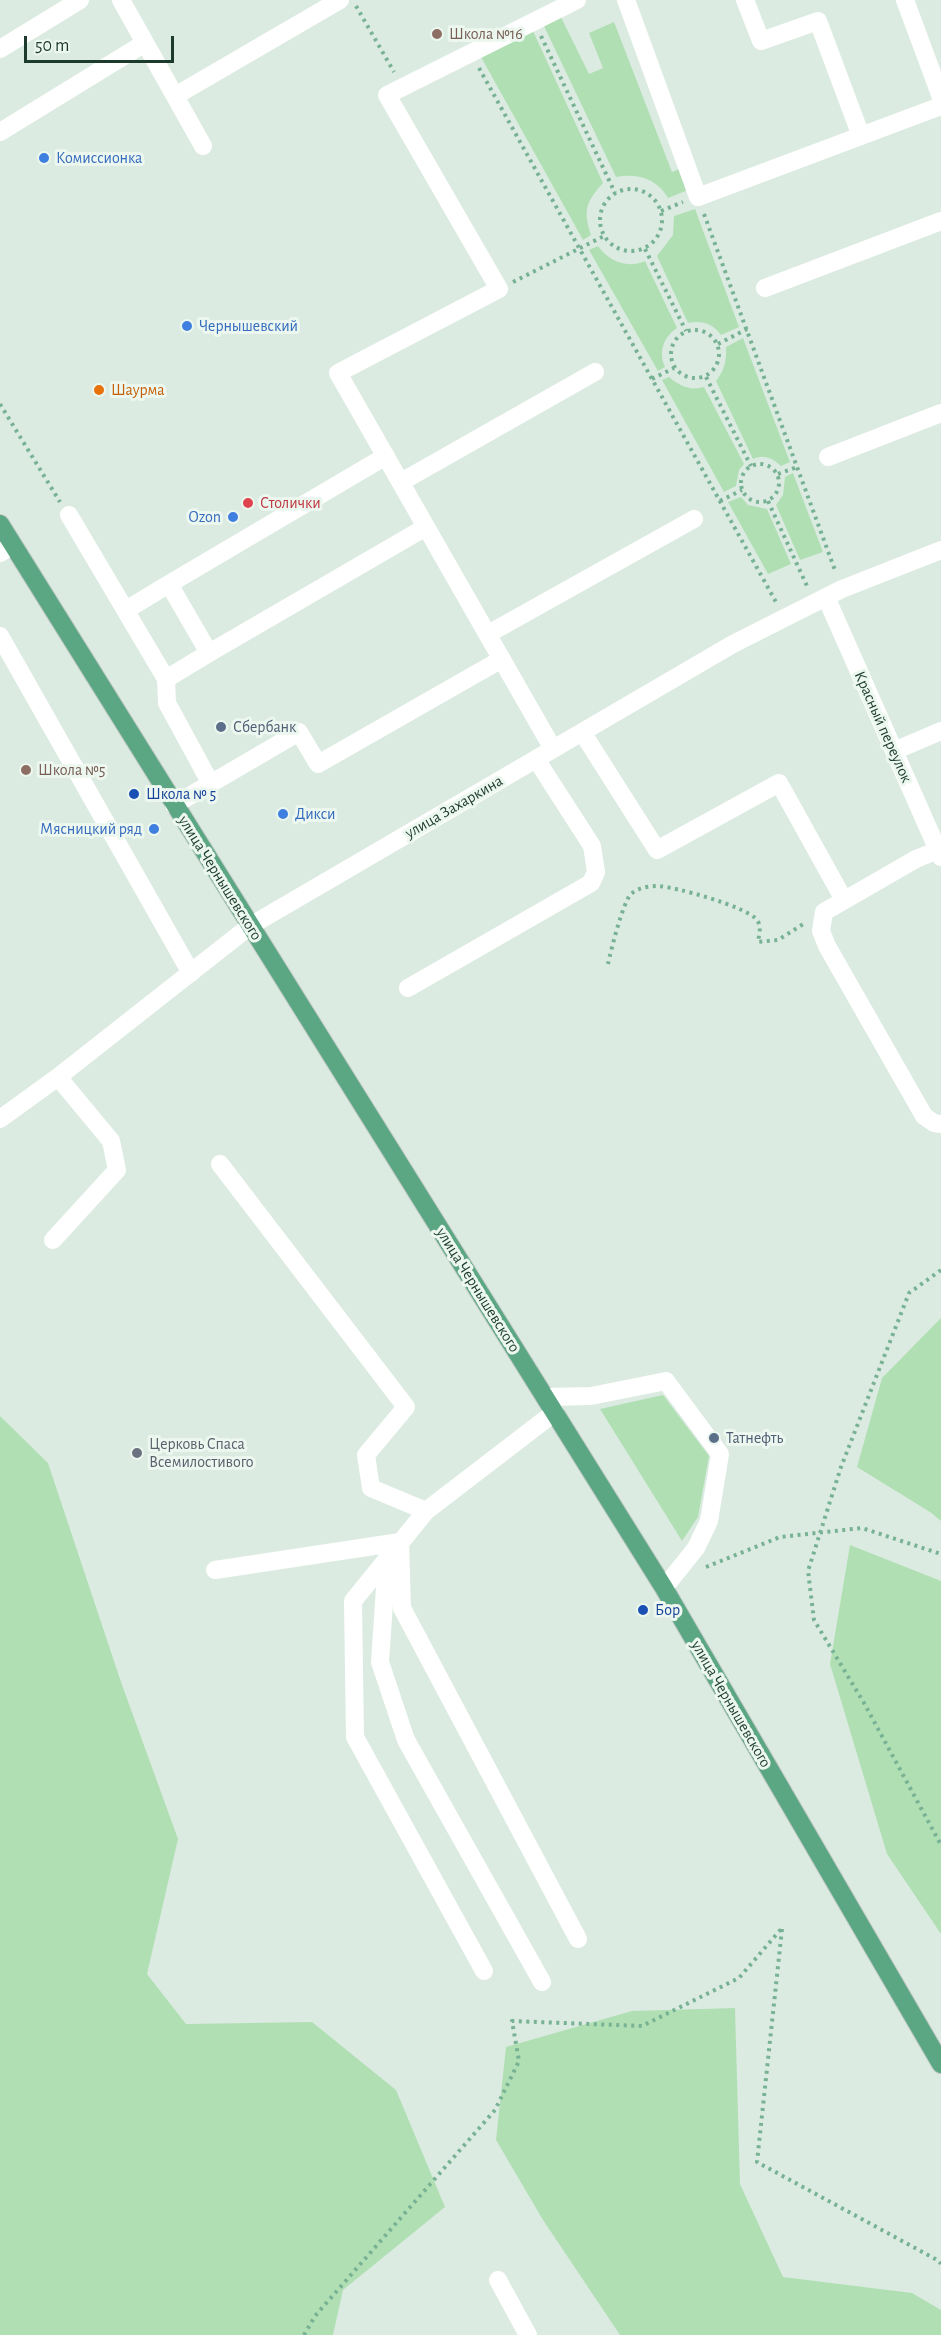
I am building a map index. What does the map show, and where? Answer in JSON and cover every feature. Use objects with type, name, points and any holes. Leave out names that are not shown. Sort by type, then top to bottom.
[{"type":"main road","name":"улица Чернышевского","points":[[0,524],[6,549],[174,805],[664,1588],[941,2064]]},
{"type":"street","points":[[0,49],[80,0]]},
{"type":"street","points":[[121,0],[203,146]]},
{"type":"street","points":[[175,96],[340,0]]},
{"type":"street","points":[[553,749],[338,373],[499,290],[387,94],[577,0]]},
{"type":"street","points":[[626,0],[698,196],[941,106]]},
{"type":"street","points":[[745,0],[761,41],[818,21],[861,136]]},
{"type":"street","points":[[905,0],[941,98]]},
{"type":"street","points":[[0,132],[145,43]]},
{"type":"street","points":[[765,288],[941,221]]},
{"type":"street","points":[[401,482],[594,372]]},
{"type":"street","points":[[828,457],[941,413]]},
{"type":"street","points":[[126,610],[386,456]]},
{"type":"street","points":[[69,515],[166,679],[167,704],[211,784]]},
{"type":"street","points":[[488,634],[694,519]]},
{"type":"street","points":[[166,679],[426,527]]},
{"type":"street","name":"улица Захаркина","points":[[0,1119],[58,1077],[250,926],[733,644],[827,596],[941,550]]},
{"type":"street","points":[[169,584],[209,653]]},
{"type":"street","name":"Красный переулок","points":[[827,596],[939,854]]},
{"type":"street","points":[[0,636],[191,973]]},
{"type":"street","points":[[174,805],[299,732],[318,764],[502,659]]},
{"type":"street","points":[[894,751],[941,731]]},
{"type":"street","points":[[582,732],[657,850],[778,783],[844,900]]},
{"type":"street","points":[[408,988],[591,883],[596,872],[592,846],[536,759]]},
{"type":"street","points":[[939,854],[916,859],[824,912],[821,931],[827,946],[924,1116],[934,1123],[941,1124]]},
{"type":"street","points":[[54,1240],[117,1170],[111,1140],[58,1077]]},
{"type":"street","points":[[220,1164],[406,1407],[366,1455],[371,1488],[426,1510]]},
{"type":"street","points":[[484,1971],[354,1737],[353,1601],[426,1510],[550,1405],[666,1381],[720,1454],[709,1521],[696,1548],[664,1588]]},
{"type":"street","points":[[215,1570],[400,1542]]},
{"type":"street","points":[[400,1542],[402,1608],[578,1939]]},
{"type":"street","points":[[387,1558],[380,1662],[406,1740],[542,1982]]},
{"type":"street","points":[[498,2280],[528,2335]]},
{"type":"path","points":[[353,0],[402,87]]},
{"type":"path","points":[[534,21],[615,193]]},
{"type":"path","points":[[471,53],[785,618]]},
{"type":"path","points":[[630,188],[648,193],[661,211],[662,229],[652,244],[645,249],[629,252],[617,249],[604,236],[600,221],[603,206],[615,193],[630,188]]},
{"type":"path","points":[[698,196],[797,466],[827,596]]},
{"type":"path","points":[[499,290],[604,236]]},
{"type":"path","points":[[645,249],[686,331]]},
{"type":"path","points":[[699,329],[710,333],[718,344],[720,356],[714,370],[706,376],[696,379],[685,377],[674,368],[670,356],[674,340],[686,331],[699,329]]},
{"type":"path","points":[[718,344],[747,329]]},
{"type":"path","points":[[652,379],[674,368]]},
{"type":"path","points":[[706,376],[751,466]]},
{"type":"path","points":[[0,404],[69,515]]},
{"type":"path","points":[[761,463],[771,466],[778,474],[780,486],[776,495],[768,501],[750,500],[742,490],[741,481],[744,472],[751,466],[761,463]]},
{"type":"path","points":[[778,474],[797,466]]},
{"type":"path","points":[[720,501],[742,490]]},
{"type":"path","points":[[768,501],[827,596]]},
{"type":"path","points":[[608,964],[624,903],[637,890],[649,886],[668,887],[745,911],[758,921],[760,927],[758,942],[777,940],[824,912]]},
{"type":"path","points":[[941,1270],[909,1293],[841,1467],[808,1571],[814,1620],[864,1704],[941,1845]]},
{"type":"path","points":[[685,1562],[706,1567],[780,1537],[862,1528],[941,1554]]},
{"type":"path","points":[[304,2335],[315,2316],[495,2110],[519,2061],[512,2021],[642,2026],[739,1978],[782,1928],[757,2162],[941,2264]]},
{"type":"green space","points":[[561,17],[589,74],[603,68],[589,33],[614,22],[672,172],[679,169],[688,190],[668,198],[664,191],[646,179],[632,176],[616,177],[544,26]]},
{"type":"green space","points":[[533,31],[603,183],[590,201],[587,219],[591,235],[583,240],[481,57]]},
{"type":"green space","points":[[695,209],[739,327],[721,335],[707,324],[688,323],[657,256],[673,235],[674,216]]},
{"type":"green space","points":[[598,246],[607,256],[618,262],[631,264],[645,261],[677,328],[666,340],[662,350],[665,367],[658,371],[589,250]]},
{"type":"green space","points":[[743,338],[790,462],[781,466],[768,458],[753,459],[716,381],[724,365],[726,347]]},
{"type":"green space","points":[[669,377],[685,387],[704,387],[744,464],[739,470],[736,486],[724,492],[662,380]]},
{"type":"green space","points":[[793,473],[823,552],[800,560],[776,505],[783,495],[785,477]]},
{"type":"green space","points":[[741,497],[748,505],[767,509],[791,564],[768,574],[728,502]]},
{"type":"green space","points":[[941,1318],[941,1521],[857,1467],[882,1378]]},
{"type":"green space","points":[[663,1395],[709,1456],[698,1517],[682,1541],[600,1409]]},
{"type":"green space","points":[[0,1416],[48,1463],[121,1682],[178,1839],[147,1974],[186,2024],[312,2022],[396,2090],[445,2207],[343,2290],[333,2335],[0,2335]]},
{"type":"green space","points":[[850,1545],[941,1581],[941,1934],[887,1854],[830,1664]]},
{"type":"green space","points":[[735,2008],[740,2184],[783,2277],[912,2293],[941,2310],[941,2335],[620,2335],[543,2220],[496,2140],[506,2047],[632,2011]]},
{"type":"place","name":"Школа №16","points":[[437,34]]},
{"type":"place","name":"Комиссионка","points":[[44,158]]},
{"type":"place","name":"Чернышевский","points":[[187,326]]},
{"type":"place","name":"Шаурма","points":[[99,390]]},
{"type":"place","name":"Столички","points":[[248,503]]},
{"type":"place","name":"Ozon","points":[[233,517]]},
{"type":"place","name":"Сбербанк","points":[[221,727]]},
{"type":"place","name":"Школа №5","points":[[26,770]]},
{"type":"place","name":"Школа № 5","points":[[134,794]]},
{"type":"place","name":"Дикси","points":[[283,814]]},
{"type":"place","name":"Мясницкий ряд","points":[[154,829]]},
{"type":"place","name":"Татнефть","points":[[714,1438]]},
{"type":"place","name":"Церковь Спаса Всемилостивого","points":[[137,1453]]},
{"type":"place","name":"Бор","points":[[643,1610]]}]
